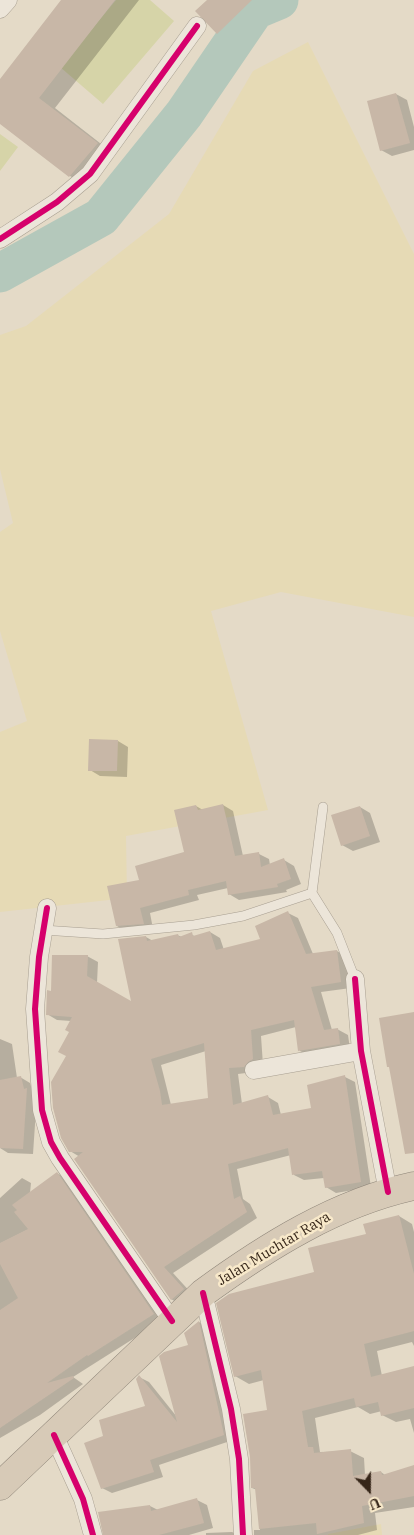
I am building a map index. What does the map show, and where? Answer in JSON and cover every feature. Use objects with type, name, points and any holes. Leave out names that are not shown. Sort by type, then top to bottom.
[{"type":"highway","name":"Jalan Muchtar Raya","points":[[0,1486],[202,1293],[294,1234],[354,1205],[386,1193],[414,1186]]},
{"type":"street","points":[[0,9],[8,0]]},
{"type":"street","points":[[0,239],[57,202],[90,174],[197,26]]},
{"type":"street","points":[[47,908],[35,1009],[44,1123],[60,1158],[172,1321]]},
{"type":"street","points":[[354,979],[361,1051],[386,1193]]},
{"type":"street","points":[[254,1070],[361,1051]]},
{"type":"street","points":[[202,1293],[231,1409],[239,1460],[243,1535]]},
{"type":"street","points":[[54,1435],[83,1499],[93,1535]]},
{"type":"lane","points":[[323,807],[312,893],[337,933],[354,979]]},
{"type":"lane","points":[[43,930],[103,934],[194,925],[243,916],[312,893]]},
{"type":"shaded area","points":[[116,0],[150,0],[174,21],[103,104],[60,67]]},
{"type":"shaded area","points":[[308,42],[414,254],[414,617],[281,592],[211,611],[268,810],[126,836],[127,898],[0,912],[0,732],[27,721],[0,631],[0,532],[13,523],[0,469],[0,335],[26,326],[169,214],[253,71]]},
{"type":"shaded area","points":[[0,134],[18,147],[0,171]]},
{"type":"shaded area","points":[[381,1524],[382,1535],[328,1535],[328,1534]]},
{"type":"building","points":[[61,0],[115,0],[39,98],[98,143],[69,177],[0,124],[0,79]]},
{"type":"building","points":[[207,0],[252,0],[217,34],[195,11]]},
{"type":"building","points":[[396,93],[410,143],[380,151],[367,101]]},
{"type":"building","points":[[89,739],[118,740],[117,771],[88,771]]},
{"type":"building","points":[[223,804],[235,856],[259,852],[261,867],[284,858],[291,879],[277,884],[278,887],[228,895],[226,881],[188,890],[189,895],[140,908],[144,924],[116,926],[107,886],[139,880],[135,866],[184,852],[174,810],[196,805],[198,810]]},
{"type":"building","points":[[360,806],[370,836],[341,846],[331,815]]},
{"type":"building","points":[[288,911],[306,954],[337,950],[341,982],[311,987],[324,1030],[338,1028],[340,1044],[298,1051],[294,1020],[251,1030],[253,1059],[244,1067],[229,1068],[233,1105],[268,1095],[273,1115],[311,1108],[307,1085],[345,1075],[361,1182],[325,1188],[322,1171],[292,1175],[288,1148],[228,1164],[234,1199],[240,1196],[247,1212],[164,1267],[184,1289],[171,1300],[74,1159],[83,1152],[69,1152],[61,1138],[53,1108],[51,1082],[66,1056],[58,1052],[69,1032],[65,1030],[72,1017],[46,1015],[47,990],[51,991],[52,955],[88,955],[87,976],[131,1001],[118,939],[146,936],[147,941],[178,934],[179,937],[192,932],[193,936],[210,931],[216,950],[260,939],[255,926]],"holes":[[[204,1043],[208,1098],[162,1105],[151,1059]]]},
{"type":"building","points":[[414,1012],[414,1153],[405,1154],[379,1018]]},
{"type":"building","points":[[21,1076],[24,1089],[27,1088],[23,1149],[0,1148],[0,1080]]},
{"type":"building","points":[[57,1172],[154,1314],[87,1355],[47,1383],[73,1376],[74,1378],[0,1428],[0,1310],[18,1298],[0,1264],[0,1243],[28,1229],[14,1212],[17,1210],[12,1205]]},
{"type":"building","points":[[399,1215],[414,1274],[414,1331],[364,1344],[371,1377],[414,1366],[414,1408],[381,1416],[378,1402],[356,1407],[354,1398],[302,1411],[308,1447],[313,1447],[314,1453],[351,1449],[353,1476],[381,1471],[382,1475],[414,1465],[414,1496],[362,1506],[364,1523],[317,1534],[316,1523],[259,1529],[255,1488],[251,1488],[250,1457],[243,1414],[267,1410],[261,1370],[234,1377],[216,1303],[229,1294],[314,1272],[308,1248],[366,1234],[363,1224]]},
{"type":"building","points":[[199,1321],[224,1435],[150,1460],[154,1472],[101,1489],[84,1443],[103,1436],[99,1420],[145,1406],[136,1379],[139,1375],[177,1422],[159,1356],[164,1352],[188,1345],[184,1333]]},
{"type":"building","points":[[197,1498],[204,1523],[159,1535],[103,1535],[98,1512],[150,1505],[151,1511]]},
{"type":"waterway","points":[[0,273],[101,217],[184,114],[255,10],[279,0]]},
{"type":"cycle path","points":[[0,239],[57,202],[90,174],[197,26]]},
{"type":"cycle path","points":[[47,908],[39,957],[35,1009],[42,1110],[51,1142],[60,1158],[172,1321]]},
{"type":"cycle path","points":[[355,979],[361,1051],[388,1192]]},
{"type":"cycle path","points":[[203,1293],[231,1409],[239,1459],[243,1535]]},
{"type":"cycle path","points":[[54,1435],[83,1499],[93,1535]]}]
